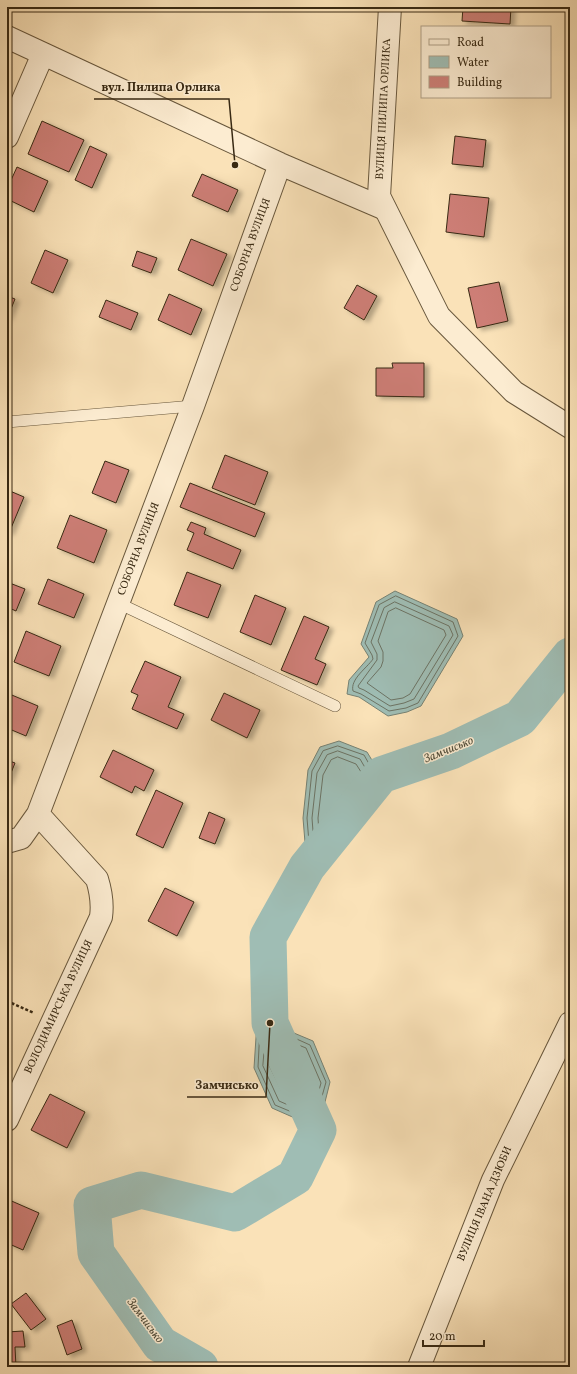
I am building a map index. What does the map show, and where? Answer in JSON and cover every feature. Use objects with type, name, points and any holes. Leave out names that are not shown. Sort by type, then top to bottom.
[{"type":"street","name":"ВУЛИЦЯ ПИЛИПА ОРЛИКА","points":[[390,7],[379,196],[439,316],[514,392],[570,427]]},
{"type":"street","points":[[7,37],[280,164],[385,209]]},
{"type":"street","points":[[7,137],[42,54]]},
{"type":"street","name":"СОБОРНА ВУЛИЦЯ","points":[[7,842],[21,838],[38,814],[193,406],[280,164]]},
{"type":"street","name":"ВОЛОДИМИРСЬКА ВУЛИЦЯ","points":[[7,1120],[101,917],[103,905],[101,891],[96,878],[38,814]]},
{"type":"street","name":"ВУЛИЦЯ ІВАНА ДЗЮБИ","points":[[419,1367],[493,1180],[570,1023]]},
{"type":"lane","points":[[7,422],[193,406]]},
{"type":"lane","points":[[118,603],[335,706]]},
{"type":"path","points":[[7,1001],[52,1022]]},
{"type":"water","points":[[395,591],[457,619],[463,636],[421,706],[407,712],[388,716],[359,697],[347,694],[349,680],[369,657],[361,644],[376,602]]},
{"type":"water","points":[[339,741],[367,752],[381,775],[344,835],[307,867],[303,818],[308,770],[320,747]]},
{"type":"water","points":[[257,1022],[270,1023],[313,1041],[330,1082],[318,1130],[306,1129],[297,1119],[272,1108],[254,1068]]},
{"type":"building","points":[[463,7],[511,7],[510,24],[462,21]]},
{"type":"building","points":[[42,121],[84,140],[69,172],[28,154]]},
{"type":"building","points":[[455,136],[486,140],[483,167],[452,164]]},
{"type":"building","points":[[90,146],[107,154],[92,188],[75,180]]},
{"type":"building","points":[[17,167],[48,181],[34,212],[7,199],[7,189]]},
{"type":"building","points":[[202,174],[238,190],[228,212],[192,196]]},
{"type":"building","points":[[450,194],[489,198],[484,237],[446,232]]},
{"type":"building","points":[[191,239],[227,254],[213,286],[178,270]]},
{"type":"building","points":[[45,250],[68,260],[53,293],[31,283]]},
{"type":"building","points":[[137,251],[157,258],[151,273],[132,266]]},
{"type":"building","points":[[499,282],[508,321],[477,328],[468,288]]},
{"type":"building","points":[[357,285],[377,296],[364,320],[344,308]]},
{"type":"building","points":[[169,294],[202,309],[191,335],[158,320]]},
{"type":"building","points":[[7,296],[15,299],[7,319]]},
{"type":"building","points":[[106,300],[138,313],[131,330],[99,317]]},
{"type":"building","points":[[392,363],[424,363],[424,397],[376,396],[376,368],[393,368]]},
{"type":"building","points":[[225,455],[268,472],[255,505],[212,488]]},
{"type":"building","points":[[105,461],[129,470],[116,503],[92,493]]},
{"type":"building","points":[[190,483],[265,513],[255,537],[180,507]]},
{"type":"building","points":[[10,491],[24,497],[9,533],[7,532],[7,498]]},
{"type":"building","points":[[70,515],[107,530],[94,563],[57,548]]},
{"type":"building","points":[[191,522],[206,528],[204,534],[241,550],[233,569],[187,550],[194,533],[187,530]]},
{"type":"building","points":[[187,572],[221,585],[208,618],[174,605]]},
{"type":"building","points":[[48,579],[84,594],[74,618],[38,604]]},
{"type":"building","points":[[7,582],[25,589],[16,611],[7,607]]},
{"type":"building","points":[[255,595],[286,608],[271,645],[240,632]]},
{"type":"building","points":[[304,616],[329,627],[315,659],[326,664],[317,685],[281,670]]},
{"type":"building","points":[[26,631],[61,646],[49,676],[14,662]]},
{"type":"building","points":[[145,661],[181,677],[168,707],[184,714],[177,729],[132,709],[138,695],[131,692]]},
{"type":"building","points":[[7,693],[38,706],[26,736],[7,728]]},
{"type":"building","points":[[224,693],[260,710],[247,738],[211,720]]},
{"type":"building","points":[[113,750],[154,770],[144,791],[135,786],[132,793],[100,777]]},
{"type":"building","points":[[7,760],[15,763],[7,783]]},
{"type":"building","points":[[156,790],[183,803],[163,848],[136,835]]},
{"type":"building","points":[[209,812],[225,819],[215,844],[199,838]]},
{"type":"building","points":[[165,888],[194,902],[177,936],[148,921]]},
{"type":"building","points":[[50,1094],[85,1112],[67,1148],[31,1130]]},
{"type":"building","points":[[7,1199],[39,1213],[23,1250],[7,1243]]},
{"type":"building","points":[[26,1293],[46,1319],[31,1330],[11,1304]]},
{"type":"building","points":[[72,1320],[82,1349],[67,1355],[57,1326]]},
{"type":"building","points":[[23,1331],[25,1347],[15,1347],[16,1367],[7,1367],[7,1332]]},
{"type":"waterway","name":"Замчисько","points":[[200,1367],[160,1344],[96,1253],[92,1205],[141,1190],[235,1213],[295,1177],[318,1130],[270,1023],[268,937],[307,867],[381,775],[451,751],[520,718],[570,656]]},
{"type":"place","name":"вул. Пилипа Орлика","points":[[235,165]]},
{"type":"place","name":"Замчисько","points":[[270,1023]]}]
